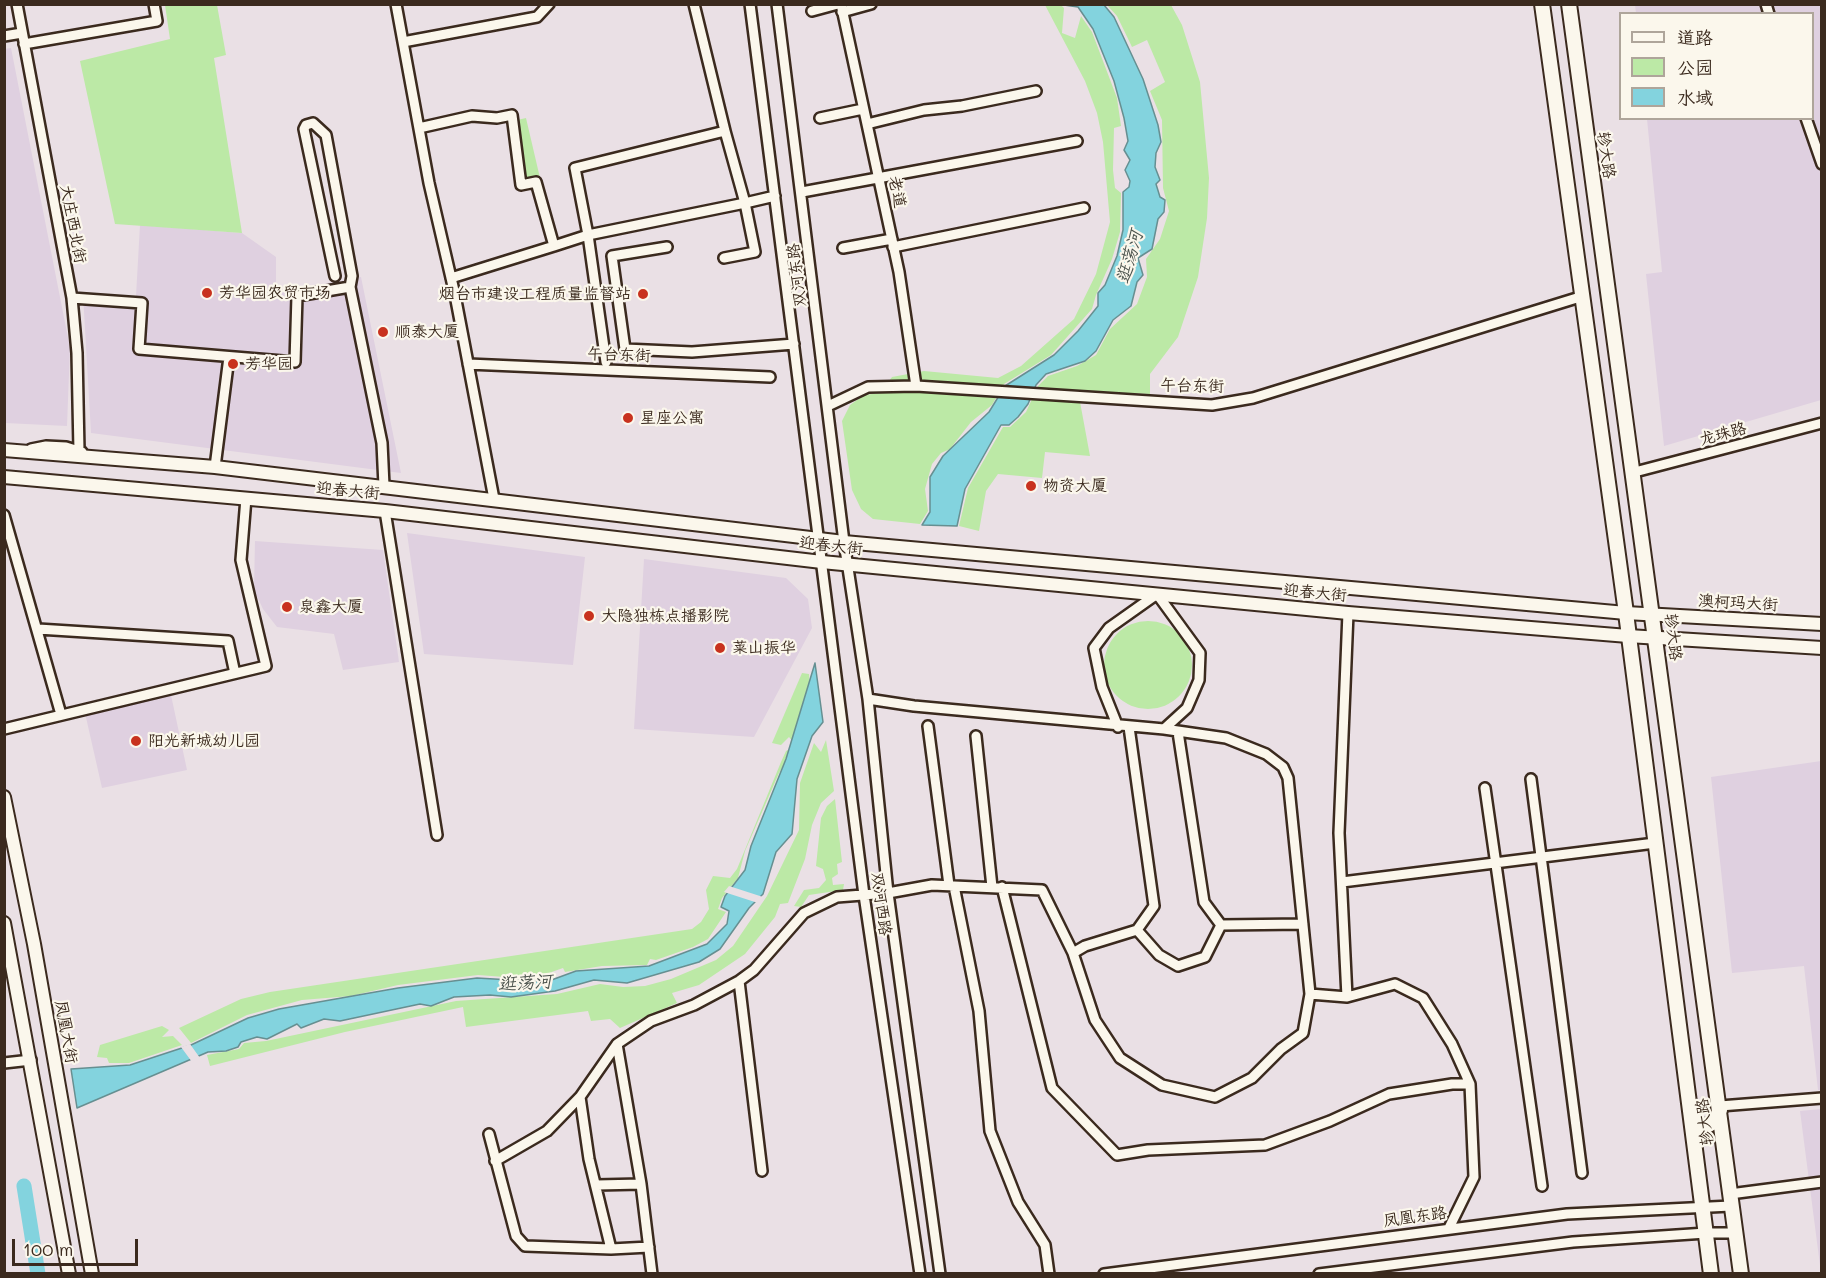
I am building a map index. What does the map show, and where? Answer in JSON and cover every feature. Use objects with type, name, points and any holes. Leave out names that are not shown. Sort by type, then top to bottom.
[{"type":"highway","name":"轸大路","points":[[1542,4],[1580,297],[1626,613],[1711,1274]]},
{"type":"highway","name":"轸大路","points":[[1569,4],[1741,1274]]},
{"type":"highway","points":[[1691,1116],[1700,1126],[1705,1127],[1715,1121],[1720,1108]]},
{"type":"main road","name":"迎春大街","points":[[4,450],[215,467],[844,542],[1653,616]]},
{"type":"main road","name":"迎春大街","points":[[4,477],[386,511],[822,562],[1348,613],[1656,638]]},
{"type":"main road","name":"澳柯玛大街","points":[[1653,616],[1821,624]]},
{"type":"main road","points":[[1656,638],[1821,648]]},
{"type":"main road","name":"凤凰大街","points":[[4,797],[34,944],[92,1274]]},
{"type":"main road","points":[[4,923],[69,1274]]},
{"type":"street","name":"大庄西北街","points":[[17,4],[72,297],[77,353],[79,451]]},
{"type":"street","points":[[24,44],[157,21],[154,4]]},
{"type":"street","points":[[396,4],[494,499]]},
{"type":"street","points":[[403,42],[537,17],[549,4]]},
{"type":"street","points":[[694,4],[756,252],[724,258]]},
{"type":"street","name":"双河东路","points":[[750,4],[820,538]]},
{"type":"street","name":"双河东路","points":[[777,4],[844,542]]},
{"type":"street","points":[[812,10],[871,4]]},
{"type":"street","name":"老道","points":[[840,7],[893,243],[916,386]]},
{"type":"street","points":[[4,36],[22,33]]},
{"type":"street","points":[[867,124],[924,110],[962,106],[1036,91]]},
{"type":"street","points":[[820,118],[863,109]]},
{"type":"street","points":[[419,128],[472,116],[497,118],[512,116],[521,185],[536,182],[554,246]]},
{"type":"street","points":[[1807,120],[1821,165]]},
{"type":"street","points":[[335,276],[304,129],[306,125],[314,123],[326,135],[352,276],[350,287],[382,443],[384,486]]},
{"type":"street","points":[[606,362],[576,168],[725,131]]},
{"type":"street","points":[[802,192],[1077,141]]},
{"type":"street","points":[[451,278],[588,235],[775,196]]},
{"type":"street","points":[[843,248],[893,243],[1084,208]]},
{"type":"street","points":[[668,247],[612,256],[625,349],[692,352],[794,344]]},
{"type":"street","points":[[72,297],[142,303],[139,349],[295,362],[297,296],[350,287]]},
{"type":"street","name":"午台东街","points":[[828,406],[868,387],[916,386],[1039,396],[1212,405],[1253,398],[1580,297]]},
{"type":"street","points":[[215,467],[229,357]]},
{"type":"street","name":"午台东街","points":[[468,364],[770,377]]},
{"type":"street","name":"龙珠路","points":[[1631,473],[1821,423]]},
{"type":"street","points":[[22,452],[45,446],[79,451],[98,457]]},
{"type":"street","points":[[4,729],[267,666],[241,560],[246,498]]},
{"type":"street","points":[[386,511],[437,835]]},
{"type":"street","points":[[4,515],[60,711]]},
{"type":"street","name":"双河西路","points":[[820,538],[864,895],[920,1274]]},
{"type":"street","name":"双河西路","points":[[844,542],[868,699],[888,893],[940,1274]]},
{"type":"street","points":[[1118,727],[1102,687],[1094,648],[1109,628],[1157,594],[1200,653],[1199,680],[1187,708],[1164,729]]},
{"type":"street","points":[[1347,997],[1339,833],[1348,613]]},
{"type":"street","points":[[38,629],[228,641],[234,669]]},
{"type":"street","points":[[495,1161],[547,1131],[580,1097],[617,1044],[651,1021],[694,1005],[739,981],[754,970],[804,913],[837,897],[888,893],[932,885],[1042,890],[1072,953],[1095,1020],[1120,1058],[1162,1085],[1215,1097],[1252,1078],[1281,1049],[1303,1033],[1310,994],[1288,778],[1283,767],[1266,754],[1226,738],[1164,729],[1118,727],[868,699]]},
{"type":"street","points":[[928,726],[952,886],[979,1011],[990,1131],[1018,1202],[1045,1245],[1049,1274]]},
{"type":"street","points":[[1072,953],[1085,946],[1137,930],[1154,906],[1129,727]]},
{"type":"street","points":[[1178,732],[1204,902],[1221,925]]},
{"type":"street","points":[[976,735],[997,887],[1052,1088],[1117,1155],[1148,1150],[1265,1145],[1330,1121],[1389,1094],[1452,1084],[1470,1084]]},
{"type":"street","points":[[1531,779],[1582,1173]]},
{"type":"street","points":[[1485,788],[1542,1186]]},
{"type":"street","points":[[1342,882],[1655,843]]},
{"type":"street","points":[[1221,925],[1303,924]]},
{"type":"street","points":[[1137,930],[1159,955],[1178,966],[1205,957],[1221,925]]},
{"type":"street","points":[[739,981],[762,1172]]},
{"type":"street","points":[[1310,994],[1347,997],[1395,984],[1423,998],[1452,1044],[1470,1084],[1474,1177],[1449,1228]]},
{"type":"street","points":[[617,1044],[641,1184],[652,1274]]},
{"type":"street","points":[[4,1062],[31,1060]]},
{"type":"street","points":[[580,1097],[589,1159],[611,1249]]},
{"type":"street","points":[[1720,1108],[1821,1098]]},
{"type":"street","points":[[489,1134],[516,1236],[525,1246],[611,1249],[649,1247]]},
{"type":"street","name":"凤凰东路","points":[[1104,1274],[1567,1214],[1702,1206],[1821,1182]]},
{"type":"street","points":[[597,1185],[641,1184]]},
{"type":"street","points":[[1319,1274],[1573,1242],[1736,1233]]},
{"type":"shaded area","points":[[1635,5],[1821,5],[1821,400],[1664,446],[1646,274],[1662,272],[1647,120],[1814,120],[1814,12],[1636,12]]},
{"type":"shaded area","points":[[11,48],[70,348],[67,426],[5,423],[4,49]]},
{"type":"shaded area","name":"芳华园","points":[[140,225],[242,233],[276,257],[276,293],[361,277],[401,473],[91,433],[83,294],[136,296]]},
{"type":"shaded area","points":[[407,533],[585,557],[573,665],[424,654]]},
{"type":"shaded area","points":[[255,541],[383,550],[399,662],[343,670],[334,634],[277,627],[263,609],[254,590]]},
{"type":"shaded area","name":"莱山振华","points":[[644,559],[786,578],[808,599],[812,628],[754,737],[634,729]]},
{"type":"shaded area","name":"阳光新城幼儿园","points":[[171,695],[187,770],[102,788],[85,713]]},
{"type":"shaded area","points":[[1821,761],[1822,1090],[1818,1090],[1804,966],[1732,973],[1711,777]]},
{"type":"shaded area","points":[[1821,1109],[1821,1273],[1800,1111]]},
{"type":"green space","points":[[165,5],[217,5],[226,55],[214,58],[242,233],[115,224],[80,61],[170,39]]},
{"type":"green space","points":[[1045,5],[1061,5],[1064,8],[1062,33],[1075,38],[1081,16],[1092,32],[1117,98],[1121,126],[1114,128],[1113,170],[1115,188],[1121,193],[1120,232],[1112,259],[1092,309],[1051,355],[1004,384],[992,405],[971,422],[950,449],[941,453],[932,464],[925,489],[928,511],[920,524],[873,519],[861,509],[852,490],[842,421],[850,405],[864,395],[880,393],[892,377],[924,371],[998,378],[1021,366],[1074,319],[1096,274],[1110,222],[1103,142],[1097,113],[1085,81]]},
{"type":"green space","points":[[1107,5],[1171,5],[1182,25],[1200,82],[1209,178],[1207,218],[1198,277],[1178,337],[1150,374],[1150,394],[1078,391],[1090,456],[1045,452],[1042,478],[998,474],[986,491],[979,531],[959,526],[968,488],[1003,427],[1010,427],[1026,412],[1038,386],[1048,376],[1077,366],[1096,355],[1110,329],[1137,304],[1147,277],[1146,259],[1160,239],[1169,211],[1163,188],[1162,120],[1150,91],[1165,82],[1147,40],[1132,47],[1117,16]]},
{"type":"green space","points":[[526,118],[540,178],[527,181],[513,121]]},
{"type":"green space","points":[[1148,621],[1165,624],[1179,634],[1189,648],[1192,665],[1189,682],[1179,696],[1165,706],[1148,709],[1131,706],[1117,696],[1107,682],[1104,665],[1107,648],[1117,634],[1131,624]]},
{"type":"green space","points":[[802,673],[809,674],[810,689],[797,744],[779,773],[745,851],[738,878],[722,898],[718,909],[726,912],[708,939],[693,947],[656,960],[650,959],[647,965],[602,966],[565,972],[563,968],[532,979],[478,975],[398,985],[351,996],[302,1000],[247,1015],[191,1043],[179,1028],[241,999],[270,992],[692,929],[701,922],[709,909],[706,890],[713,876],[730,878],[737,869],[781,762],[786,751],[790,749],[793,742],[789,737],[781,745],[772,743]]},
{"type":"green space","points":[[826,740],[834,791],[821,803],[812,825],[805,859],[788,903],[780,904],[775,917],[745,954],[699,985],[672,993],[677,1003],[620,1028],[610,1019],[591,1021],[588,1011],[466,1027],[463,1007],[345,1032],[210,1066],[207,1055],[239,1049],[244,1043],[266,1041],[456,1001],[557,994],[600,984],[623,987],[645,986],[671,979],[716,960],[733,946],[767,896],[799,830],[800,783],[814,743],[821,752]]},
{"type":"green space","points":[[835,799],[842,862],[837,864],[838,874],[832,878],[833,885],[844,884],[843,890],[809,895],[801,907],[794,906],[804,890],[819,888],[826,880],[823,869],[816,866],[821,818],[827,806]]},
{"type":"green space","points":[[162,1026],[169,1030],[162,1037],[173,1036],[182,1045],[129,1063],[109,1063],[107,1058],[97,1057],[100,1045]]},
{"type":"water","points":[[1064,5],[1104,5],[1114,17],[1143,79],[1158,125],[1161,142],[1156,153],[1155,167],[1160,180],[1156,184],[1160,197],[1165,200],[1164,212],[1158,219],[1152,249],[1138,258],[1143,275],[1137,282],[1131,306],[1113,320],[1096,351],[1085,361],[1046,374],[1036,385],[1028,404],[1018,417],[1009,425],[1001,425],[965,489],[957,526],[922,525],[930,512],[930,477],[943,456],[989,412],[1005,386],[1054,355],[1078,331],[1098,306],[1098,293],[1105,285],[1117,256],[1123,230],[1123,192],[1129,187],[1130,181],[1125,170],[1130,160],[1124,150],[1128,141],[1124,118],[1114,81],[1093,29],[1078,7]]},
{"type":"water","points":[[815,663],[823,722],[812,736],[797,779],[792,834],[776,852],[763,894],[749,908],[720,949],[699,962],[627,983],[594,980],[555,991],[511,997],[490,995],[454,997],[431,1006],[420,1004],[340,1021],[324,1019],[301,1028],[297,1024],[267,1039],[257,1037],[241,1042],[238,1047],[226,1051],[208,1052],[77,1108],[71,1069],[130,1065],[191,1045],[248,1018],[279,1009],[398,988],[477,978],[546,982],[576,971],[649,966],[707,944],[727,924],[729,911],[721,907],[725,896],[745,870],[751,846],[786,759]]},
{"type":"pier","points":[[729,886],[763,897],[758,903],[724,892]]},
{"type":"pier","points":[[190,1044],[200,1058],[192,1062],[181,1047]]},
{"type":"waterway","name":"逛荡河","points":[[24,1186],[38,1274]]},
{"type":"place","name":"芳华园农贸市场","points":[[207,293]]},
{"type":"place","name":"烟台市建设工程质量监督站","points":[[643,294]]},
{"type":"place","name":"顺泰大厦","points":[[383,332]]},
{"type":"place","name":"芳华园","points":[[233,364]]},
{"type":"place","name":"星座公寓","points":[[628,418]]},
{"type":"place","name":"物资大厦","points":[[1031,486]]},
{"type":"place","name":"泉鑫大厦","points":[[287,607]]},
{"type":"place","name":"大隐独栋点播影院","points":[[589,616]]},
{"type":"place","name":"莱山振华","points":[[720,648]]},
{"type":"place","name":"阳光新城幼儿园","points":[[136,741]]}]
